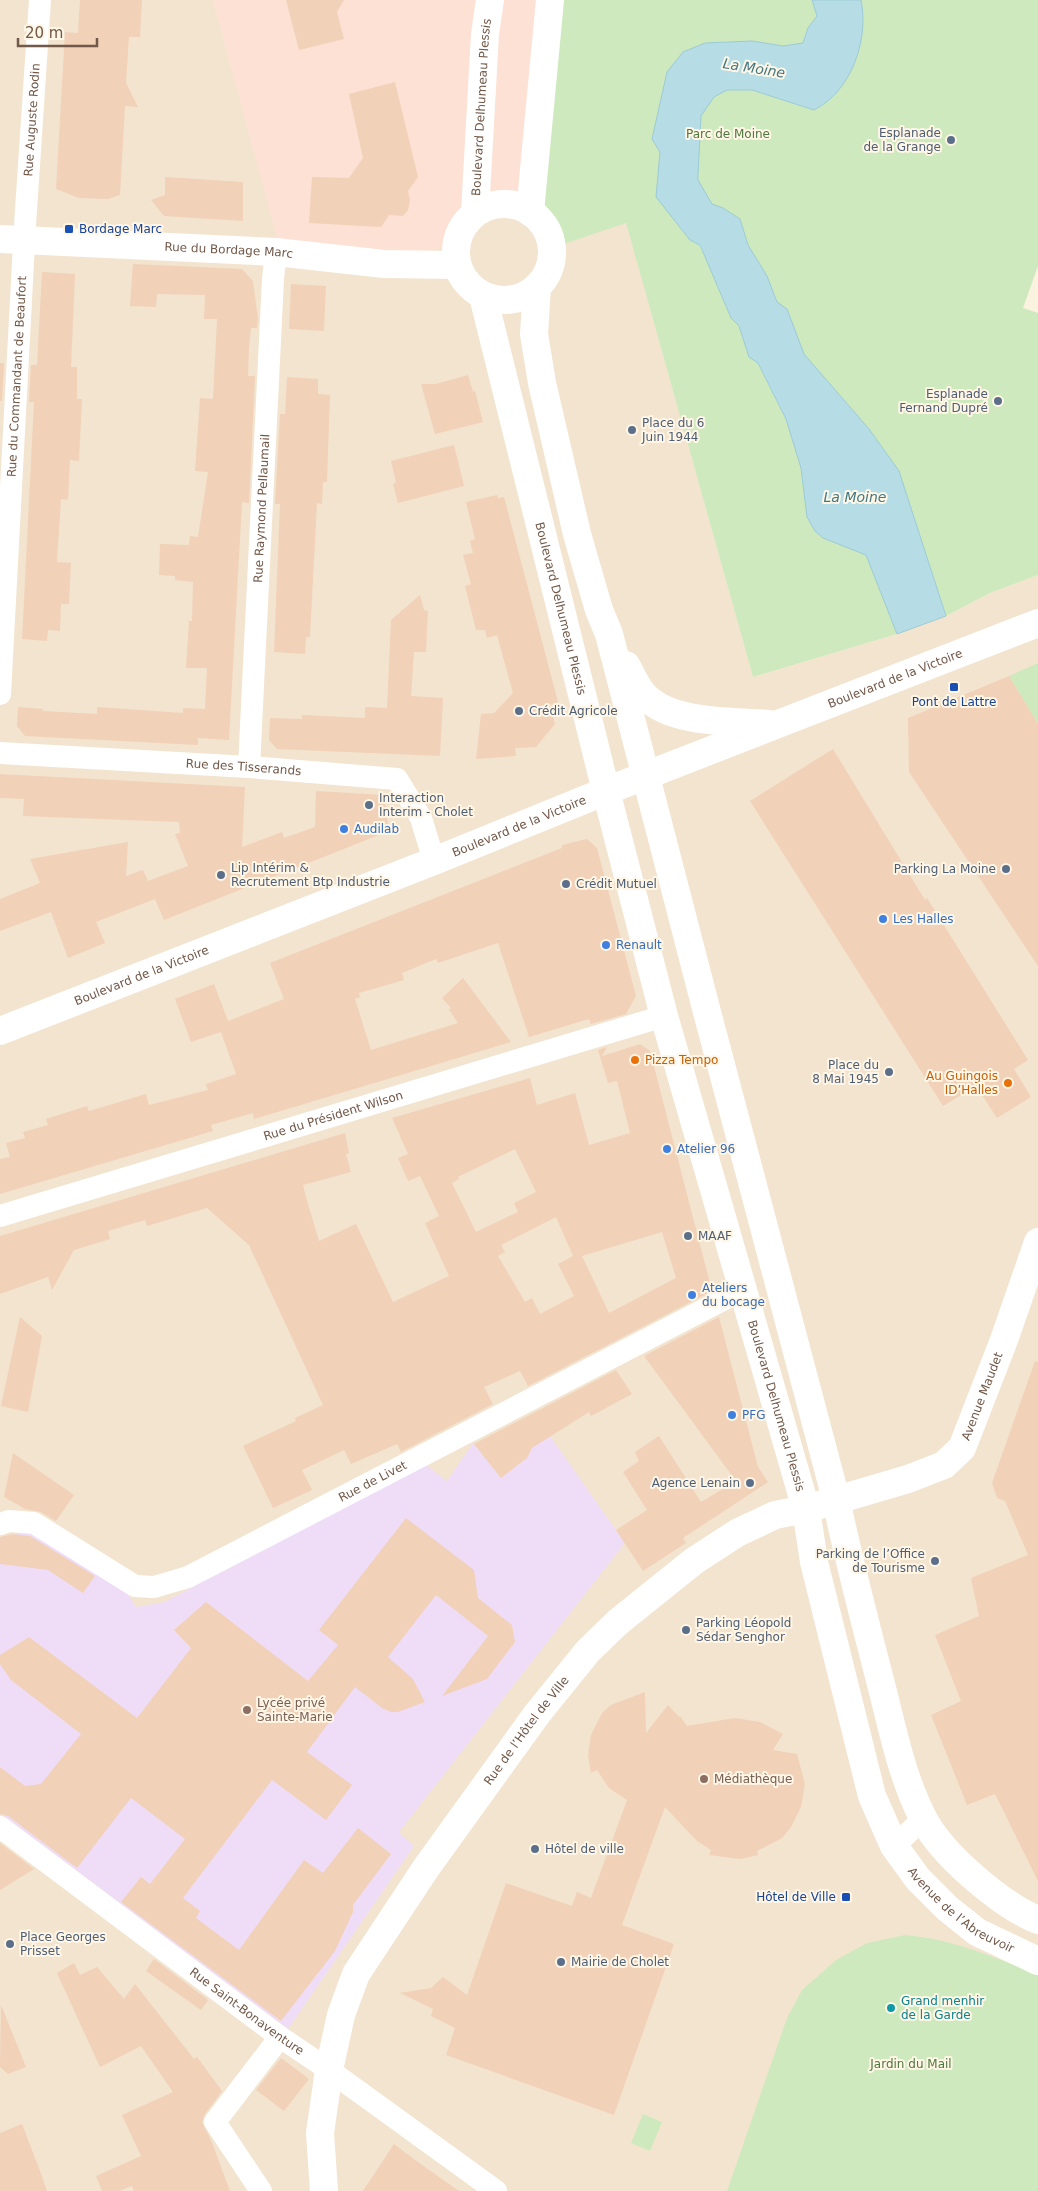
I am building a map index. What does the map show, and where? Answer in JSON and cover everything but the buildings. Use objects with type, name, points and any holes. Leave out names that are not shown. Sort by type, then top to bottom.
[{"type":"main road","name":"Boulevard Delhumeau Plessis","points":[[475,213],[485,34],[490,0]]},
{"type":"main road","points":[[530,212],[550,0]]},
{"type":"main road","points":[[502,204],[517,206],[530,212],[540,220],[551,240],[552,253],[546,277],[526,295],[512,300],[497,300],[483,296],[462,278],[457,265],[455,250],[458,236],[465,223],[475,213],[488,206],[502,204]]},
{"type":"main road","name":"Rue du Bordage Marc","points":[[12,240],[276,252],[384,264],[457,265]]},
{"type":"main road","points":[[537,287],[534,334],[542,384],[577,534],[599,610],[609,634],[646,697],[660,708],[677,716],[775,725]]},
{"type":"main road","name":"Boulevard Delhumeau Plessis","points":[[483,296],[664,1016],[806,1509],[814,1562],[872,1796],[894,1846]]},
{"type":"main road","name":"Boulevard de la Victoire","points":[[0,1031],[434,861],[606,791],[1038,623]]},
{"type":"main road","points":[[609,634],[836,1499],[847,1554],[897,1746],[923,1819],[941,1843],[961,1865],[996,1894],[1038,1920]]},
{"type":"main road","name":"Avenue Maudet","points":[[836,1499],[908,1478],[944,1465],[962,1448],[1004,1340],[1038,1242]]},
{"type":"main road","name":"Rue de l’Hôtel de Ville","points":[[324,2191],[320,2133],[329,2070],[341,2015],[356,1974],[410,1892],[537,1714],[588,1651],[640,1603],[701,1556],[737,1533],[775,1515],[806,1509],[836,1499]]},
{"type":"main road","name":"Avenue de l’Abreuvoir","points":[[894,1846],[925,1887],[976,1932],[1038,1961]]},
{"type":"street","name":"Rue Auguste Rodin","points":[[12,240],[40,0]]},
{"type":"street","name":"Rue du Commandant de Beaufort","points":[[0,694],[12,240]]},
{"type":"street","name":"Rue Raymond Pellaumail","points":[[249,767],[273,279],[276,252]]},
{"type":"street","name":"Rue des Tisserands","points":[[0,753],[249,767],[397,779],[421,818],[434,861]]},
{"type":"street","name":"Rue du Président Wilson","points":[[0,1216],[664,1016]]},
{"type":"street","name":"Rue de Livet","points":[[0,1524],[9,1521],[34,1523],[135,1586],[154,1587],[188,1577],[742,1290]]},
{"type":"street","points":[[894,1846],[923,1819]]},
{"type":"street","name":"Rue Saint-Bonaventure","points":[[0,1827],[280,2038],[329,2070],[496,2191]]},
{"type":"street","points":[[261,2191],[215,2122],[280,2038]]},
{"type":"shaded area","points":[[0,0],[213,0],[281,249],[387,258],[447,247],[474,210],[502,201],[517,204],[540,214],[553,227],[558,246],[626,222],[753,677],[897,634],[946,616],[990,593],[1038,575],[1038,2191],[0,2191]]},
{"type":"shaded area","points":[[213,0],[553,0],[517,204],[502,201],[474,210],[447,247],[387,258],[280,249]]},
{"type":"shaded area","name":"Lycée privé Sainte-Marie","points":[[550,1436],[625,1543],[399,1832],[414,1846],[288,2029],[0,1813],[0,1537],[31,1531],[126,1591],[136,1607],[164,1602],[426,1465],[447,1481],[473,1443],[501,1478],[527,1458],[532,1447]]},
{"type":"green space","name":"Parc de Moine","points":[[562,0],[1038,0],[1038,266],[1023,308],[1038,313],[1038,575],[990,593],[946,616],[897,634],[753,677],[626,223],[558,246],[553,227],[540,214]]},
{"type":"green space","points":[[1038,663],[1038,724],[1009,676]]},
{"type":"green space","name":"Jardin du Mail","points":[[905,1935],[940,1940],[957,1945],[989,1955],[1038,1975],[1038,2191],[727,2191],[787,2018],[802,1990],[836,1960],[867,1943]]},
{"type":"green space","points":[[643,2114],[662,2122],[650,2151],[631,2143]]},
{"type":"water","name":"La Moine","points":[[812,0],[861,0],[863,15],[860,47],[848,77],[839,90],[814,110],[752,90],[727,90],[714,97],[701,116],[698,180],[712,204],[723,208],[740,219],[748,245],[767,276],[777,302],[787,309],[804,354],[869,429],[899,471],[946,616],[897,634],[866,555],[823,538],[815,531],[807,517],[801,468],[786,419],[758,363],[749,357],[739,326],[731,318],[700,245],[690,240],[656,197],[660,152],[652,139],[667,72],[683,52],[705,43],[752,41],[783,46],[803,43],[808,28],[817,16]]},
{"type":"place","name":"Esplanade de la Grange","points":[[951,140]]},
{"type":"place","name":"Bordage Marc","points":[[69,229]]},
{"type":"place","name":"Esplanade Fernand Dupré","points":[[998,401]]},
{"type":"place","name":"Place du 6 Juin 1944","points":[[632,430]]},
{"type":"place","name":"Pont de Lattre","points":[[954,687]]},
{"type":"place","name":"Crédit Agricole","points":[[519,711]]},
{"type":"place","name":"Interaction Interim - Cholet","points":[[369,805]]},
{"type":"place","name":"Audilab","points":[[344,829]]},
{"type":"place","name":"Parking La Moine","points":[[1006,869]]},
{"type":"place","name":"Lip Intérim & Recrutement Btp Industrie","points":[[221,875]]},
{"type":"place","name":"Crédit Mutuel","points":[[566,884]]},
{"type":"place","name":"Les Halles","points":[[883,919]]},
{"type":"place","name":"Renault","points":[[606,945]]},
{"type":"place","name":"Pizza Tempo","points":[[635,1060]]},
{"type":"place","name":"Place du 8 Mai 1945","points":[[889,1072]]},
{"type":"place","name":"Au Guingois ID’Halles","points":[[1008,1083]]},
{"type":"place","name":"Atelier 96","points":[[667,1149]]},
{"type":"place","name":"MAAF","points":[[688,1236]]},
{"type":"place","name":"Ateliers du bocage","points":[[692,1295]]},
{"type":"place","name":"PFG","points":[[732,1415]]},
{"type":"place","name":"Agence Lenain","points":[[750,1483]]},
{"type":"place","name":"Parking de l’Office de Tourisme","points":[[935,1561]]},
{"type":"place","name":"Parking Léopold Sédar Senghor","points":[[686,1630]]},
{"type":"place","name":"Lycée privé Sainte-Marie","points":[[247,1710]]},
{"type":"place","name":"Médiathèque","points":[[704,1779]]},
{"type":"place","name":"Hôtel de ville","points":[[535,1849]]},
{"type":"place","name":"Hôtel de Ville","points":[[846,1897]]},
{"type":"place","name":"Place Georges Prisset","points":[[10,1944]]},
{"type":"place","name":"Mairie de Cholet","points":[[561,1962]]},
{"type":"place","name":"Grand menhir de la Garde","points":[[891,2008]]}]
